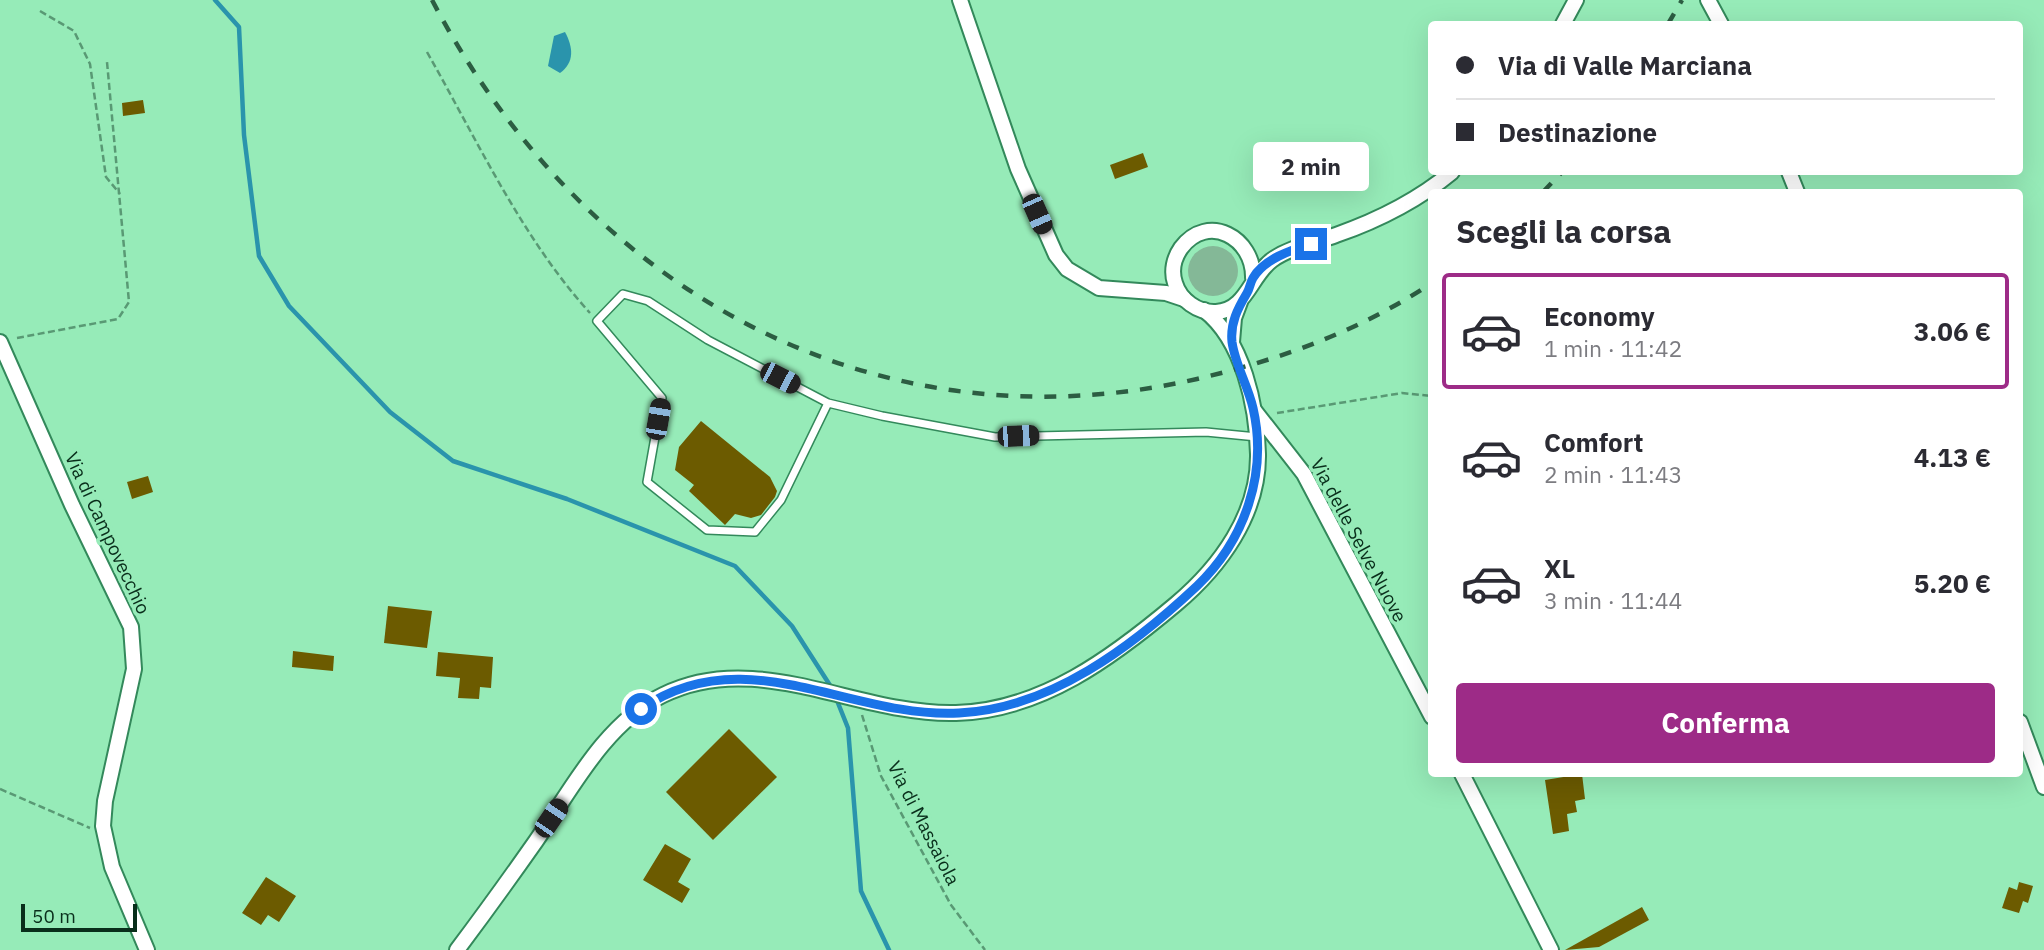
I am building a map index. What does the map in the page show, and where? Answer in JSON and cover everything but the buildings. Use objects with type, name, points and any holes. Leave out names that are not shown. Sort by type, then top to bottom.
[{"type":"street","points":[[457,950],[595,756],[641,709],[675,690],[715,680],[770,680],[934,713],[985,710],[1048,691],[1112,654],[1198,585],[1227,550],[1247,510],[1255,482],[1257,437],[1256,413],[1232,342],[1220,323],[1184,299],[1146,291],[1098,288],[1067,269],[1056,255],[1013,155],[960,0]]},
{"type":"street","points":[[1565,21],[1576,0]]},
{"type":"street","points":[[1708,0],[1719,21]]},
{"type":"street","points":[[1232,342],[1234,318],[1240,302],[1253,278],[1272,260],[1292,250],[1352,230],[1398,209],[1448,175]]},
{"type":"street","points":[[1146,291],[1157,286],[1174,264],[1184,244],[1193,237],[1214,231],[1236,238],[1250,255],[1253,278]]},
{"type":"street","points":[[1250,255],[1292,250]]},
{"type":"street","points":[[1174,264],[1175,283],[1184,299]]},
{"type":"street","points":[[1203,310],[1229,309],[1240,302]]},
{"type":"street","name":"Via di Campovecchio","points":[[0,342],[61,481],[131,627],[134,669],[105,801],[104,834],[112,867],[146,950]]},
{"type":"street","name":"Via delle Selve Nuove","points":[[1256,413],[1304,474],[1426,693]]},
{"type":"street","points":[[2023,730],[2044,787]]},
{"type":"street","points":[[1464,777],[1551,950]]},
{"type":"lane","points":[[828,403],[782,500],[755,532],[707,530],[647,482],[662,398],[597,321],[623,294],[648,301],[708,341],[828,403],[995,437],[1206,432],[1257,437]]},
{"type":"path","points":[[40,11],[74,30],[90,64],[106,177],[120,194]]},
{"type":"path","points":[[427,52],[522,217],[567,287],[597,321]]},
{"type":"path","points":[[17,338],[118,318],[129,302],[107,62]]},
{"type":"path","points":[[1256,413],[1402,393],[1428,396]]},
{"type":"path","name":"Via di Massaiola","points":[[858,699],[881,776],[951,905],[985,950]]},
{"type":"path","points":[[0,789],[104,834]]},
{"type":"green space","points":[[1213,246],[1231,253],[1238,271],[1231,289],[1213,296],[1195,289],[1188,271],[1195,253]]},
{"type":"water","points":[[565,32],[571,54],[568,64],[560,73],[548,66],[554,36]]},
{"type":"waterway","points":[[215,0],[239,27],[244,135],[259,256],[289,306],[390,412],[453,461],[567,499],[735,566],[792,626],[833,690]]},
{"type":"waterway","points":[[836,698],[848,728],[861,891],[889,950]]},
{"type":"railway","points":[[432,0],[495,102],[570,191],[655,266],[749,325],[852,368],[962,392],[1077,396],[1197,379],[1319,342],[1376,315],[1428,285]]},
{"type":"railway","points":[[1670,21],[1682,0]]},
{"type":"railway","points":[[1546,189],[1559,175]]},
{"type":"route","points":[[641,709],[660,696],[690,685],[749,678],[923,711],[974,712],[1038,695],[1112,654],[1198,585],[1221,558],[1237,532],[1255,482],[1258,450],[1253,410],[1232,342],[1234,318],[1253,278],[1272,260],[1311,244]]}]
